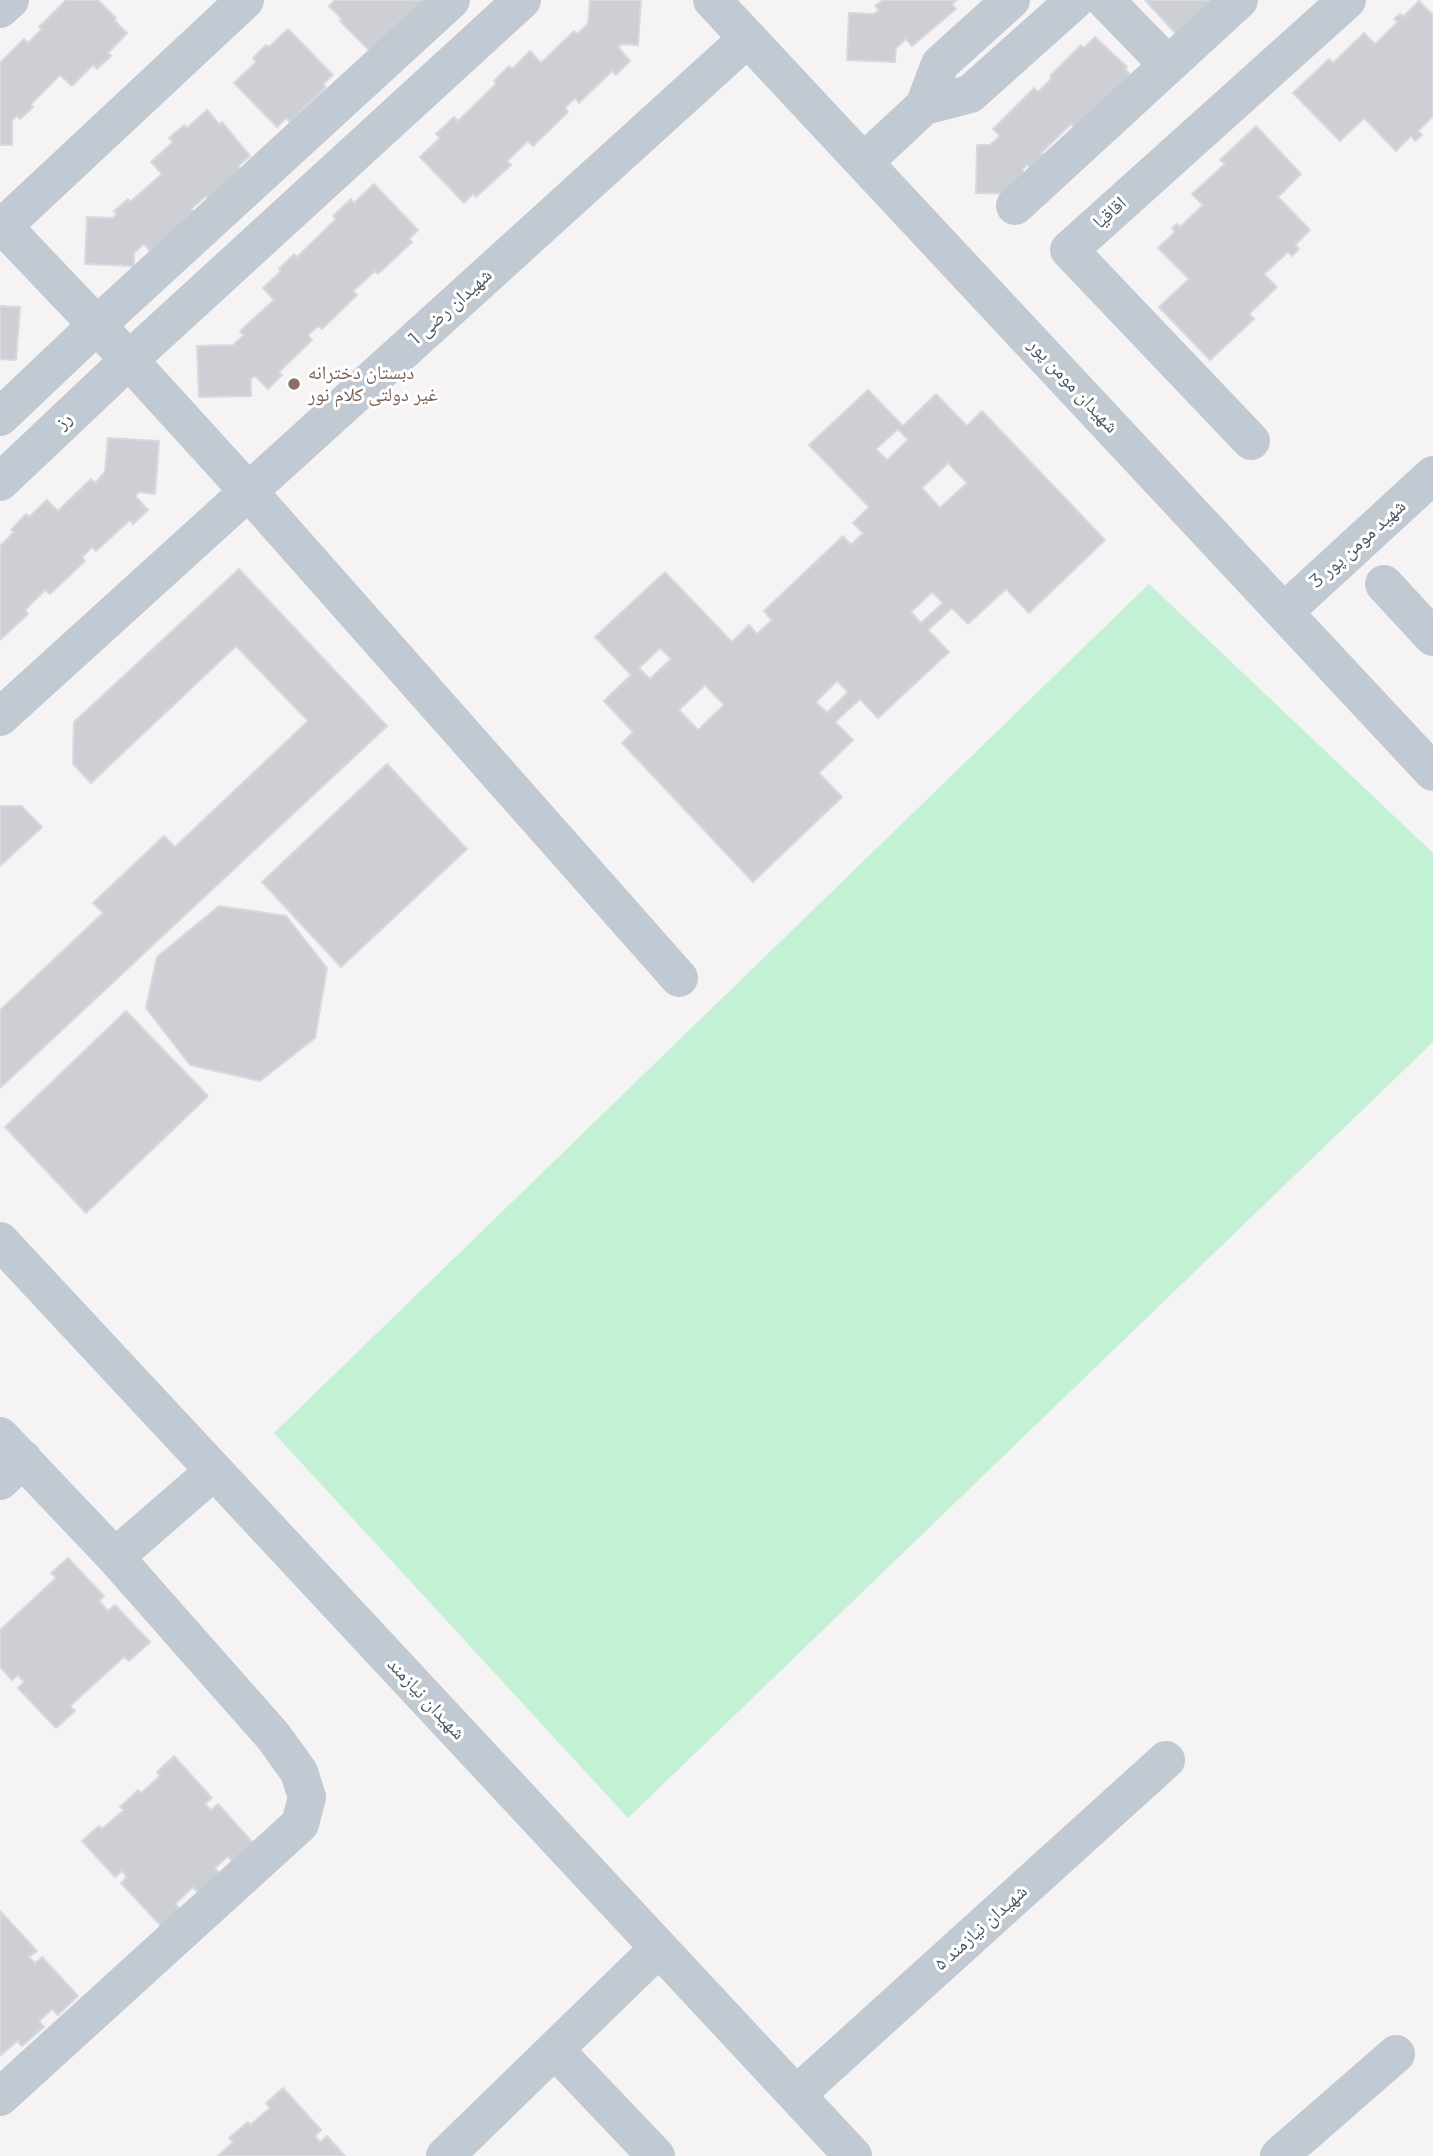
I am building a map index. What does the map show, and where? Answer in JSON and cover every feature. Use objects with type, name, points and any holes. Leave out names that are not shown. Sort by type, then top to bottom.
[{"type":"street","points":[[0,9],[10,0]]},
{"type":"street","points":[[245,0],[1,226],[97,325],[248,491],[679,978]]},
{"type":"street","points":[[0,417],[451,0]]},
{"type":"street","name":"رز","points":[[0,482],[129,360],[522,0]]},
{"type":"street","name":"شهیدان مومن پور","points":[[712,0],[1433,772]]},
{"type":"street","points":[[864,162],[924,106],[940,64],[1011,0]]},
{"type":"street","points":[[924,106],[970,94],[1075,0]]},
{"type":"street","points":[[1105,0],[1168,65]]},
{"type":"street","points":[[1015,206],[1239,0]]},
{"type":"street","name":"اقاقیا","points":[[1251,442],[1069,250],[1347,0]]},
{"type":"street","name":"شهیدان رضی 1","points":[[0,717],[748,38]]},
{"type":"street","name":"شهید مومن پور 3","points":[[1284,612],[1433,475]]},
{"type":"street","points":[[1384,584],[1433,637]]},
{"type":"street","name":"شهیدان نیازمند","points":[[0,1241],[853,2156]]},
{"type":"street","points":[[0,2097],[300,1824],[307,1797],[299,1772],[273,1736],[115,1557],[8,1459]]},
{"type":"street","points":[[115,1557],[214,1471]]},
{"type":"street","name":"شهیدان نیازمند ۵","points":[[796,2095],[1166,1760]]},
{"type":"street","points":[[445,2156],[659,1948]]},
{"type":"street","points":[[555,2049],[656,2156]]},
{"type":"street","points":[[1279,2156],[1396,2054]]},
{"type":"green space","points":[[1149,584],[1433,853],[1433,1042],[628,1818],[274,1433]]},
{"type":"building","points":[[66,0],[98,0],[127,33],[108,53],[111,56],[97,69],[93,65],[72,86],[60,75],[31,104],[33,107],[20,119],[17,116],[12,120],[12,145],[0,145],[0,63],[24,39],[28,43],[42,29],[39,27]]},
{"type":"building","points":[[335,0],[425,0],[371,52],[329,6]]},
{"type":"building","points":[[590,0],[641,0],[638,45],[622,44],[618,47],[630,61],[616,75],[612,71],[579,103],[575,98],[565,108],[568,112],[533,146],[528,141],[507,161],[511,165],[476,197],[473,194],[464,203],[420,157],[440,138],[436,134],[454,117],[458,121],[496,84],[494,81],[509,66],[512,69],[530,51],[541,63],[574,31],[577,34],[588,24]]},
{"type":"building","points":[[883,0],[957,0],[952,4],[956,9],[912,46],[906,39],[896,48],[895,62],[847,60],[849,13],[874,14],[879,10],[875,6]]},
{"type":"building","points":[[1145,0],[1212,0],[1176,34]]},
{"type":"building","points":[[1419,1],[1433,15],[1433,116],[1418,131],[1422,135],[1415,141],[1411,136],[1396,151],[1364,118],[1340,141],[1293,93],[1329,59],[1333,63],[1364,33],[1375,44],[1398,22],[1394,19],[1400,14],[1403,17]]},
{"type":"building","points":[[288,29],[333,75],[323,84],[326,87],[290,122],[286,118],[277,127],[234,83],[256,62],[253,58],[266,45],[269,47]]},
{"type":"building","points":[[1095,37],[1127,67],[1125,69],[1138,83],[1082,135],[1071,124],[1041,153],[1044,155],[1031,168],[1027,165],[1023,169],[1023,194],[976,193],[977,145],[990,145],[1000,136],[993,129],[1034,88],[1038,92],[1081,45],[1084,48]]},
{"type":"building","points":[[207,110],[220,125],[222,122],[250,156],[238,166],[241,170],[191,209],[195,213],[150,251],[144,244],[134,253],[134,266],[85,264],[87,217],[113,218],[117,214],[114,211],[128,199],[130,202],[162,174],[151,162],[173,142],[169,138],[184,125],[187,128]]},
{"type":"building","points":[[1256,126],[1301,174],[1278,197],[1310,230],[1295,245],[1299,249],[1292,256],[1288,252],[1264,274],[1277,287],[1249,314],[1254,319],[1210,360],[1159,307],[1189,279],[1158,248],[1175,232],[1172,228],[1177,224],[1180,227],[1203,205],[1192,194],[1225,164],[1220,160]]},
{"type":"building","points":[[374,184],[418,230],[409,239],[412,242],[378,274],[375,271],[353,291],[357,295],[322,329],[318,326],[308,335],[312,340],[279,372],[282,375],[268,389],[255,376],[251,379],[251,396],[199,397],[197,346],[233,345],[244,335],[240,331],[274,300],[263,288],[281,271],[279,269],[294,254],[297,257],[336,219],[333,216],[351,199],[354,203]]},
{"type":"building","points":[[0,306],[20,307],[16,360],[0,359]]},
{"type":"building","points":[[868,390],[903,426],[936,394],[967,426],[982,411],[1105,540],[1029,613],[1006,589],[968,624],[952,608],[928,630],[949,652],[878,718],[860,699],[835,722],[853,740],[819,773],[842,797],[753,882],[622,743],[633,732],[604,701],[631,675],[595,637],[665,572],[732,642],[749,625],[757,634],[772,620],[764,611],[843,536],[851,545],[863,533],[853,523],[869,507],[809,445]],"holes":[[[898,429],[908,440],[887,460],[876,449]],[[948,463],[967,483],[940,508],[922,488]],[[932,592],[943,603],[921,623],[911,612]],[[660,648],[671,659],[650,679],[639,668]],[[837,681],[848,692],[827,713],[816,702]],[[705,685],[724,705],[698,730],[679,710]]]},
{"type":"building","points":[[108,438],[159,441],[155,494],[139,492],[135,496],[148,510],[133,524],[130,520],[96,551],[92,547],[82,557],[85,561],[50,594],[45,590],[25,610],[28,614],[0,640],[0,546],[26,514],[29,517],[47,500],[58,511],[91,479],[95,483],[105,472]]},
{"type":"building","points":[[239,569],[387,726],[0,1088],[0,1010],[103,913],[93,903],[164,836],[175,847],[308,721],[236,646],[91,783],[73,764],[74,722]]},
{"type":"building","points":[[387,764],[467,849],[341,967],[262,882]]},
{"type":"building","points":[[0,806],[21,806],[42,827],[0,866]]},
{"type":"building","points":[[219,906],[286,916],[327,968],[315,1038],[260,1081],[190,1065],[146,1008],[157,957]]},
{"type":"building","points":[[126,1011],[208,1096],[86,1213],[5,1127]]},
{"type":"building","points":[[68,1558],[104,1596],[99,1601],[108,1611],[115,1605],[150,1642],[129,1661],[124,1657],[70,1706],[75,1711],[56,1728],[18,1688],[24,1682],[18,1675],[12,1680],[0,1667],[0,1630],[56,1578],[51,1573]]},
{"type":"building","points":[[174,1756],[212,1798],[205,1804],[211,1810],[218,1804],[254,1844],[233,1862],[228,1856],[215,1868],[220,1874],[198,1893],[193,1887],[175,1904],[181,1910],[162,1927],[121,1883],[127,1877],[122,1871],[115,1877],[82,1841],[99,1826],[102,1829],[124,1810],[120,1807],[138,1790],[141,1793],[160,1776],[157,1772]]},
{"type":"building","points":[[0,1911],[37,1951],[29,1957],[35,1963],[42,1957],[78,1996],[58,2015],[52,2009],[39,2021],[44,2027],[22,2046],[17,2041],[0,2056]]},
{"type":"building","points":[[283,2088],[321,2130],[315,2136],[320,2142],[327,2136],[345,2156],[218,2156],[233,2142],[229,2138],[270,2108],[266,2103]]},
{"type":"place","name":"دبستان دخترانه غیر دولتی کلام نور","points":[[294,384]]}]
